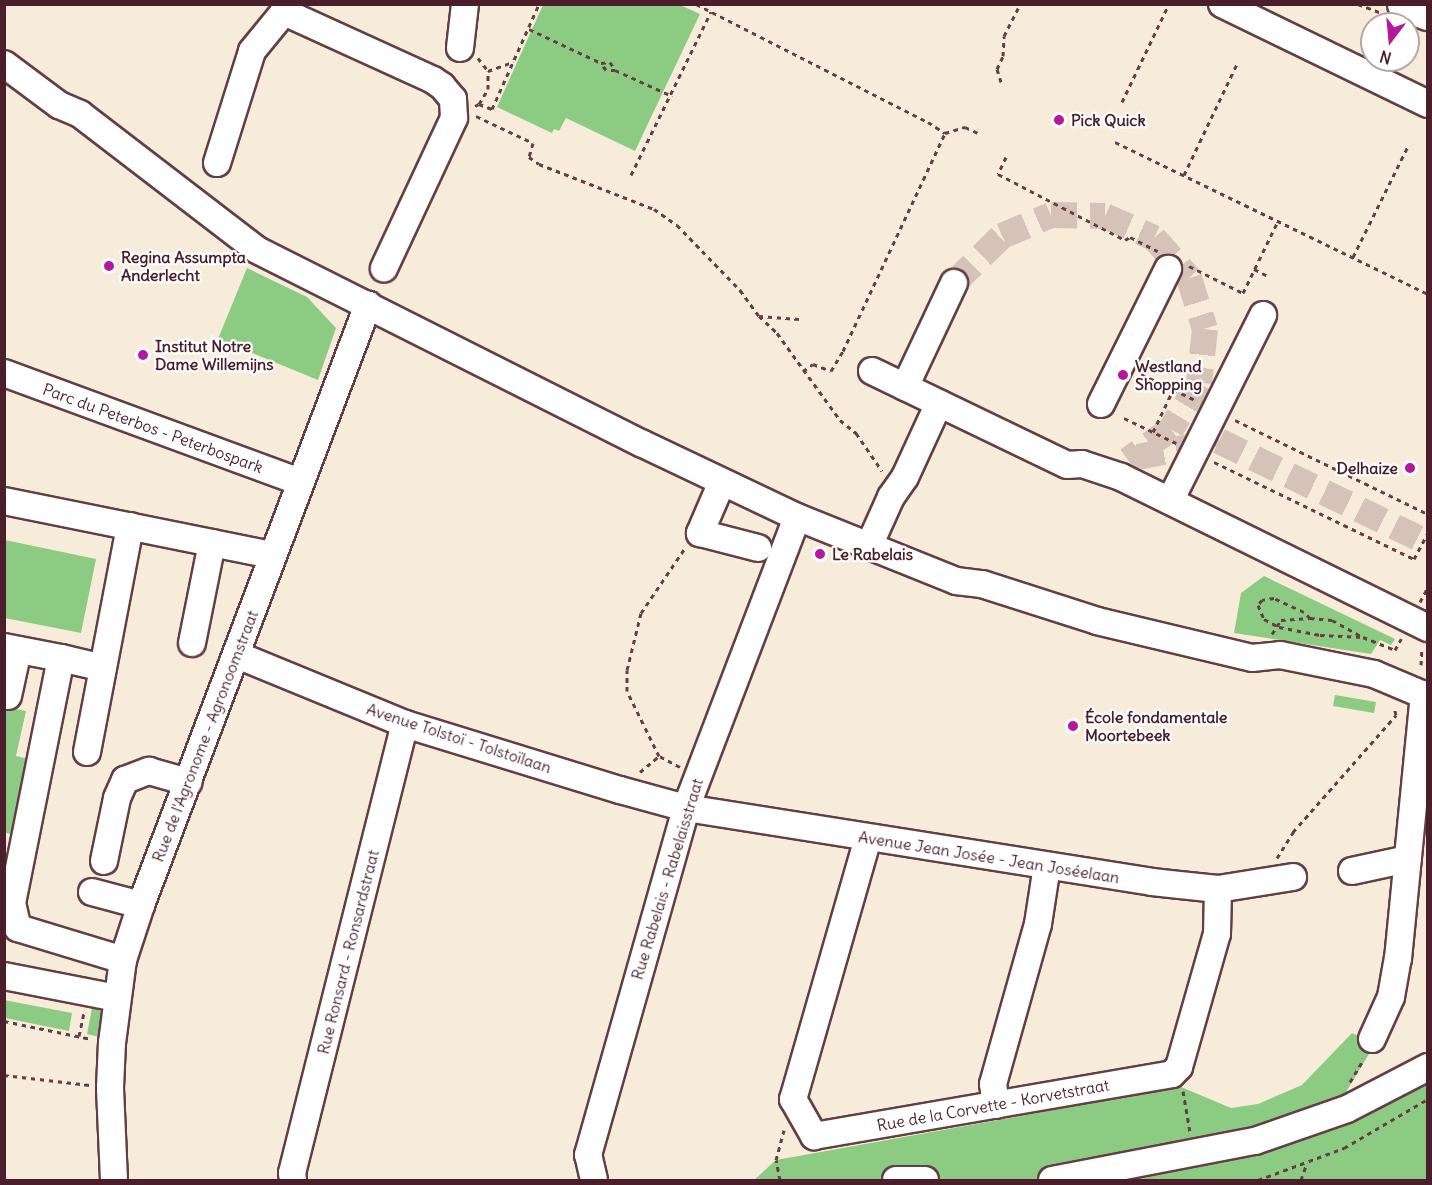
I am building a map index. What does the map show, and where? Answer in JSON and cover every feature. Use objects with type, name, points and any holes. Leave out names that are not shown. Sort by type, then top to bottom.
[{"type":"main road","points":[[1404,4],[1428,13]]},
{"type":"street","points":[[460,48],[465,4]]},
{"type":"street","points":[[217,163],[252,51],[285,8],[433,80],[448,91],[455,104],[454,118],[384,268]]},
{"type":"street","points":[[1234,8],[1428,104]]},
{"type":"street","points":[[4,64],[59,105],[80,114],[257,250],[722,482],[797,517],[956,581],[982,584],[1097,621],[1252,658],[1280,656],[1374,674],[1426,694],[1398,959],[1391,997],[1372,1039]]},
{"type":"street","points":[[1101,404],[1171,262]]},
{"type":"street","points":[[905,387],[954,283]]},
{"type":"street","name":"Rue de l'Agronome - Agronoomstraat","points":[[114,1180],[110,1088],[112,1043],[123,960],[141,905],[368,305]]},
{"type":"street","points":[[1170,501],[1263,315]]},
{"type":"street","points":[[872,371],[905,387],[936,408],[1023,458]]},
{"type":"street","name":"Parc du Peterbos - Peterbospark","points":[[4,373],[301,482]]},
{"type":"street","points":[[936,408],[1066,465],[1082,464],[1121,477],[1415,632]]},
{"type":"street","points":[[877,549],[896,477],[936,408]]},
{"type":"street","points":[[722,482],[700,533],[758,548]]},
{"type":"street","points":[[4,501],[273,555]]},
{"type":"street","name":"Rue Rabelais - Rabelaisstraat","points":[[594,1180],[588,1155],[686,808],[797,517]]},
{"type":"street","points":[[87,752],[130,526]]},
{"type":"street","points":[[192,643],[212,543]]},
{"type":"street","points":[[8,696],[11,648],[103,668]]},
{"type":"street","name":"Avenue Tolstoï - Tolstoïlaan","points":[[237,655],[405,724],[686,808]]},
{"type":"street","points":[[61,658],[12,903],[18,928],[123,960]]},
{"type":"street","name":"Rue Ronsard - Ronsardstraat","points":[[293,1180],[292,1173],[405,724]]},
{"type":"street","points":[[104,861],[117,798],[125,780],[149,771],[188,782]]},
{"type":"street","name":"Avenue Jean Josée - Jean Joséelaan","points":[[686,808],[1047,866],[1218,889],[1293,877]]},
{"type":"street","name":"Rue de la Corvette - Korvetstraat","points":[[868,838],[793,1100],[814,1136],[996,1105],[1178,1081]]},
{"type":"street","points":[[1352,871],[1408,859]]},
{"type":"street","points":[[996,1105],[993,1084],[1038,924],[1047,866]]},
{"type":"street","points":[[1178,1081],[1179,1067],[1217,934],[1218,889]]},
{"type":"street","points":[[92,892],[141,905]]},
{"type":"street","points":[[4,976],[117,998]]},
{"type":"street","points":[[1052,1180],[1255,1141],[1347,1109],[1428,1067]]},
{"type":"street","points":[[896,1180],[925,1180]]},
{"type":"path","points":[[479,104],[492,109],[539,4]]},
{"type":"path","points":[[696,4],[928,122],[945,133]]},
{"type":"path","points":[[1001,82],[997,69],[1003,56],[1004,36],[1020,4]]},
{"type":"path","points":[[1122,102],[1169,4]]},
{"type":"path","points":[[631,175],[672,96],[711,12]]},
{"type":"path","points":[[529,29],[601,63],[606,70],[615,69]]},
{"type":"path","points":[[515,61],[488,71],[488,89],[470,113],[533,143],[529,157],[539,164],[654,209],[677,225],[740,290],[759,316],[777,333],[840,420],[856,433],[896,477]]},
{"type":"path","points":[[601,63],[609,62],[615,69],[672,96]]},
{"type":"path","points":[[1184,175],[1238,62]]},
{"type":"path","points":[[803,371],[813,363],[831,371],[843,351],[945,133],[965,127],[978,133]]},
{"type":"path","points":[[1115,141],[1428,294]]},
{"type":"path","points":[[1353,258],[1408,146]]},
{"type":"path","points":[[1006,157],[998,174],[1125,240],[1130,237],[1171,262],[1243,293],[1278,221]]},
{"type":"path","points":[[1254,269],[1268,276]]},
{"type":"path","points":[[759,316],[799,319]]},
{"type":"path","points":[[1132,370],[1205,405]]},
{"type":"path","points":[[1153,432],[1173,390]]},
{"type":"path","points":[[1226,416],[1428,514]]},
{"type":"path","points":[[1124,418],[1184,447]]},
{"type":"path","points":[[1205,458],[1414,560],[1428,533]]},
{"type":"path","points":[[698,776],[659,756],[627,691],[627,681],[641,613],[685,547],[700,533]]},
{"type":"path","points":[[1310,618],[1304,612],[1281,600],[1262,600],[1258,609],[1264,619],[1276,625],[1320,635],[1362,637]]},
{"type":"path","points":[[1271,635],[1276,625],[1285,619],[1297,621],[1310,618],[1332,621],[1362,637],[1395,650],[1415,632]]},
{"type":"path","points":[[1378,649],[1382,643]]},
{"type":"path","points":[[1268,882],[1277,857],[1293,832],[1396,715],[1393,704]]},
{"type":"path","points":[[4,1021],[112,1043]]},
{"type":"path","points":[[4,1075],[110,1088]]},
{"type":"path","points":[[1178,1081],[1192,1142]]},
{"type":"path","points":[[1258,1180],[1344,1148],[1428,1100]]},
{"type":"path","points":[[776,1160],[780,1180]]},
{"type":"path","points":[[1301,1180],[1307,1163]]},
{"type":"green space","points":[[543,5],[680,5],[700,14],[635,151],[566,118],[559,131],[554,129],[552,133],[497,107]]},
{"type":"green space","points":[[247,268],[307,297],[336,328],[318,380],[218,339]]},
{"type":"green space","points":[[5,540],[96,559],[81,633],[5,618]]},
{"type":"green space","points":[[1264,576],[1395,639],[1391,645],[1380,640],[1371,654],[1234,633],[1241,593]]},
{"type":"green space","points":[[1335,695],[1376,702],[1374,713],[1333,706]]},
{"type":"green space","points":[[4,707],[26,711],[16,756],[29,759],[13,834],[5,833]]},
{"type":"green space","points":[[4,1000],[72,1013],[69,1031],[5,1018]]},
{"type":"green space","points":[[93,1003],[108,1018],[105,1038],[87,1034]]},
{"type":"green space","points":[[1352,1033],[1375,1044],[1346,1092],[1353,1122],[1427,1082],[1427,1180],[754,1180],[776,1160],[1181,1087],[1231,1108],[1258,1104],[1302,1085]]},
{"type":"tunnel","points":[[954,283],[1002,236],[1051,215],[1105,216],[1154,238],[1189,278],[1205,329],[1199,383],[1171,429],[1128,460]]},
{"type":"tunnel","points":[[1138,457],[1219,441],[1428,543]]},
{"type":"place","name":"Pick Quick","points":[[1059,120]]},
{"type":"place","name":"Regina Assumpta Anderlecht","points":[[109,266]]},
{"type":"place","name":"Institut Notre Dame Willemijns","points":[[143,355]]},
{"type":"place","name":"Westland Shopping","points":[[1123,375]]},
{"type":"place","name":"Delhaize","points":[[1410,468]]},
{"type":"place","name":"Le Rabelais","points":[[820,554]]},
{"type":"place","name":"École fondamentale Moortebeek","points":[[1073,726]]}]
